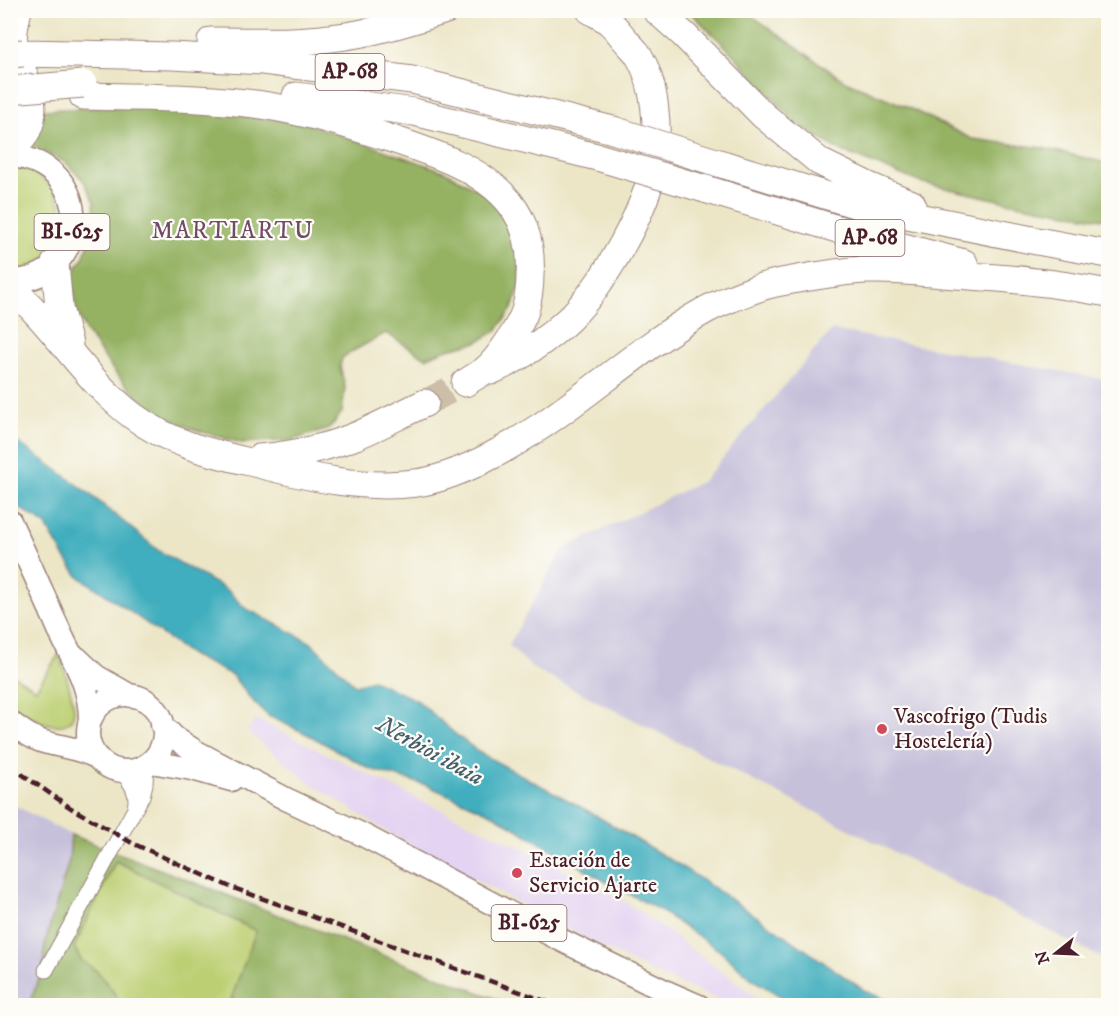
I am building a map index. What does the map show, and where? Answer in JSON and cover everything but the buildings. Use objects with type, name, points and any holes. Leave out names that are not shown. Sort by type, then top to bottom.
[{"type":"highway","points":[[10,154],[26,134],[31,123],[32,106],[29,88],[14,46],[14,24],[18,10]]},
{"type":"highway","points":[[79,47],[330,38],[360,34],[446,10]]},
{"type":"highway","points":[[10,98],[83,90],[249,103],[306,113],[357,127],[450,160],[474,173],[510,202],[519,216],[529,243],[530,285],[525,312],[499,355],[485,370],[460,386],[533,348],[570,317],[597,285],[617,254],[646,192],[654,164],[656,132],[650,80],[636,52],[609,22],[590,10]]},
{"type":"highway","points":[[656,10],[684,34],[763,115],[820,162],[871,187],[966,227]]},
{"type":"highway","name":"AP-68","points":[[17,54],[79,47],[172,56],[263,61],[412,80],[613,130],[858,205],[1108,254]]},
{"type":"highway","name":"AP-68","points":[[10,90],[252,90],[414,112],[601,158],[854,234],[1036,282],[1108,293]]},
{"type":"highway","points":[[55,263],[59,308],[72,353]]},
{"type":"highway","points":[[10,287],[40,315],[110,397],[135,418],[166,436],[214,454],[304,475],[348,483],[383,485],[417,483],[481,461],[511,445],[564,410],[664,335],[706,309],[764,286],[815,276],[870,270],[1036,282]]},
{"type":"highway","points":[[240,460],[285,456],[332,444],[354,437],[424,403]]},
{"type":"main road","name":"BI-625","points":[[10,154],[37,161],[61,180],[73,208],[74,223],[65,252],[55,263],[32,278],[10,281]]},
{"type":"main road","points":[[10,521],[81,674],[89,700],[89,724],[88,736],[98,758],[104,764],[121,771],[135,770],[149,763],[161,747],[162,725],[159,715],[152,706],[142,699],[123,695],[107,700],[100,706],[89,724],[78,738],[57,745]]},
{"type":"main road","points":[[63,638],[89,671],[131,696]]},
{"type":"main road","points":[[10,723],[33,737],[80,750],[98,758]]},
{"type":"main road","name":"BI-625","points":[[162,725],[175,738],[195,751],[286,799],[361,834],[557,938],[669,993],[699,1005]]},
{"type":"main road","name":"BI-625","points":[[149,763],[208,774],[286,799]]},
{"type":"street","points":[[46,970],[142,796],[149,763]]},
{"type":"street","points":[[121,771],[129,780],[136,795],[135,810]]},
{"type":"shaded area","points":[[832,330],[1108,380],[1108,961],[532,668],[509,645],[563,549],[703,481]]},
{"type":"shaded area","name":"Estación de Servicio Ajarte","points":[[256,719],[524,849],[626,902],[767,1005],[738,1005],[722,1001],[656,974],[396,837],[309,782],[247,731]]},
{"type":"shaded area","points":[[10,803],[71,835],[69,861],[43,970],[28,1005],[11,1005]]},
{"type":"green space","points":[[689,11],[745,11],[845,81],[907,107],[972,139],[1043,148],[1102,162],[1108,161],[1108,220],[1016,204],[919,182],[837,149],[796,123],[728,49]]},
{"type":"green space","points":[[163,105],[308,124],[444,171],[491,197],[516,227],[521,281],[512,309],[496,331],[477,342],[444,350],[426,358],[386,333],[351,352],[342,358],[340,366],[345,387],[342,412],[326,430],[291,440],[242,443],[196,430],[151,410],[116,374],[86,331],[76,310],[72,274],[83,258],[95,228],[94,201],[83,180],[65,162],[30,145],[42,110]]},
{"type":"green space","points":[[11,167],[34,171],[54,188],[63,212],[61,237],[48,256],[28,268],[11,271]]},
{"type":"green space","points":[[59,654],[71,693],[74,713],[70,721],[63,725],[54,725],[34,719],[11,704],[10,673],[36,689]]},
{"type":"green space","points":[[71,835],[512,1005],[244,1005],[231,999],[256,931],[116,861],[74,947],[81,960],[98,972],[115,994],[120,1005],[28,1006],[43,970],[45,943],[69,861]]},
{"type":"green space","points":[[116,861],[257,931],[231,999],[244,1005],[120,1005],[115,994],[98,972],[81,960],[74,947]]},
{"type":"water","name":"Nerbioi ibaia","points":[[11,438],[86,491],[159,551],[227,590],[245,608],[310,642],[355,685],[373,680],[418,701],[480,753],[590,812],[679,865],[867,992],[900,1005],[795,1005],[752,979],[720,951],[656,908],[601,879],[492,814],[426,785],[370,769],[311,736],[268,716],[232,675],[191,655],[78,576],[45,524],[18,507],[11,486]]},
{"type":"tunnel","points":[[425,403],[454,388]]},
{"type":"railway","points":[[10,766],[71,808],[134,844],[228,886],[559,1006]]},
{"type":"place","name":"Vascofrigo (Tudis Hostelería)","points":[[882,729]]},
{"type":"place","name":"Estación de Servicio Ajarte","points":[[517,873]]},
{"type":"district","name":"MARTIARTU","points":[[233,231]]}]
